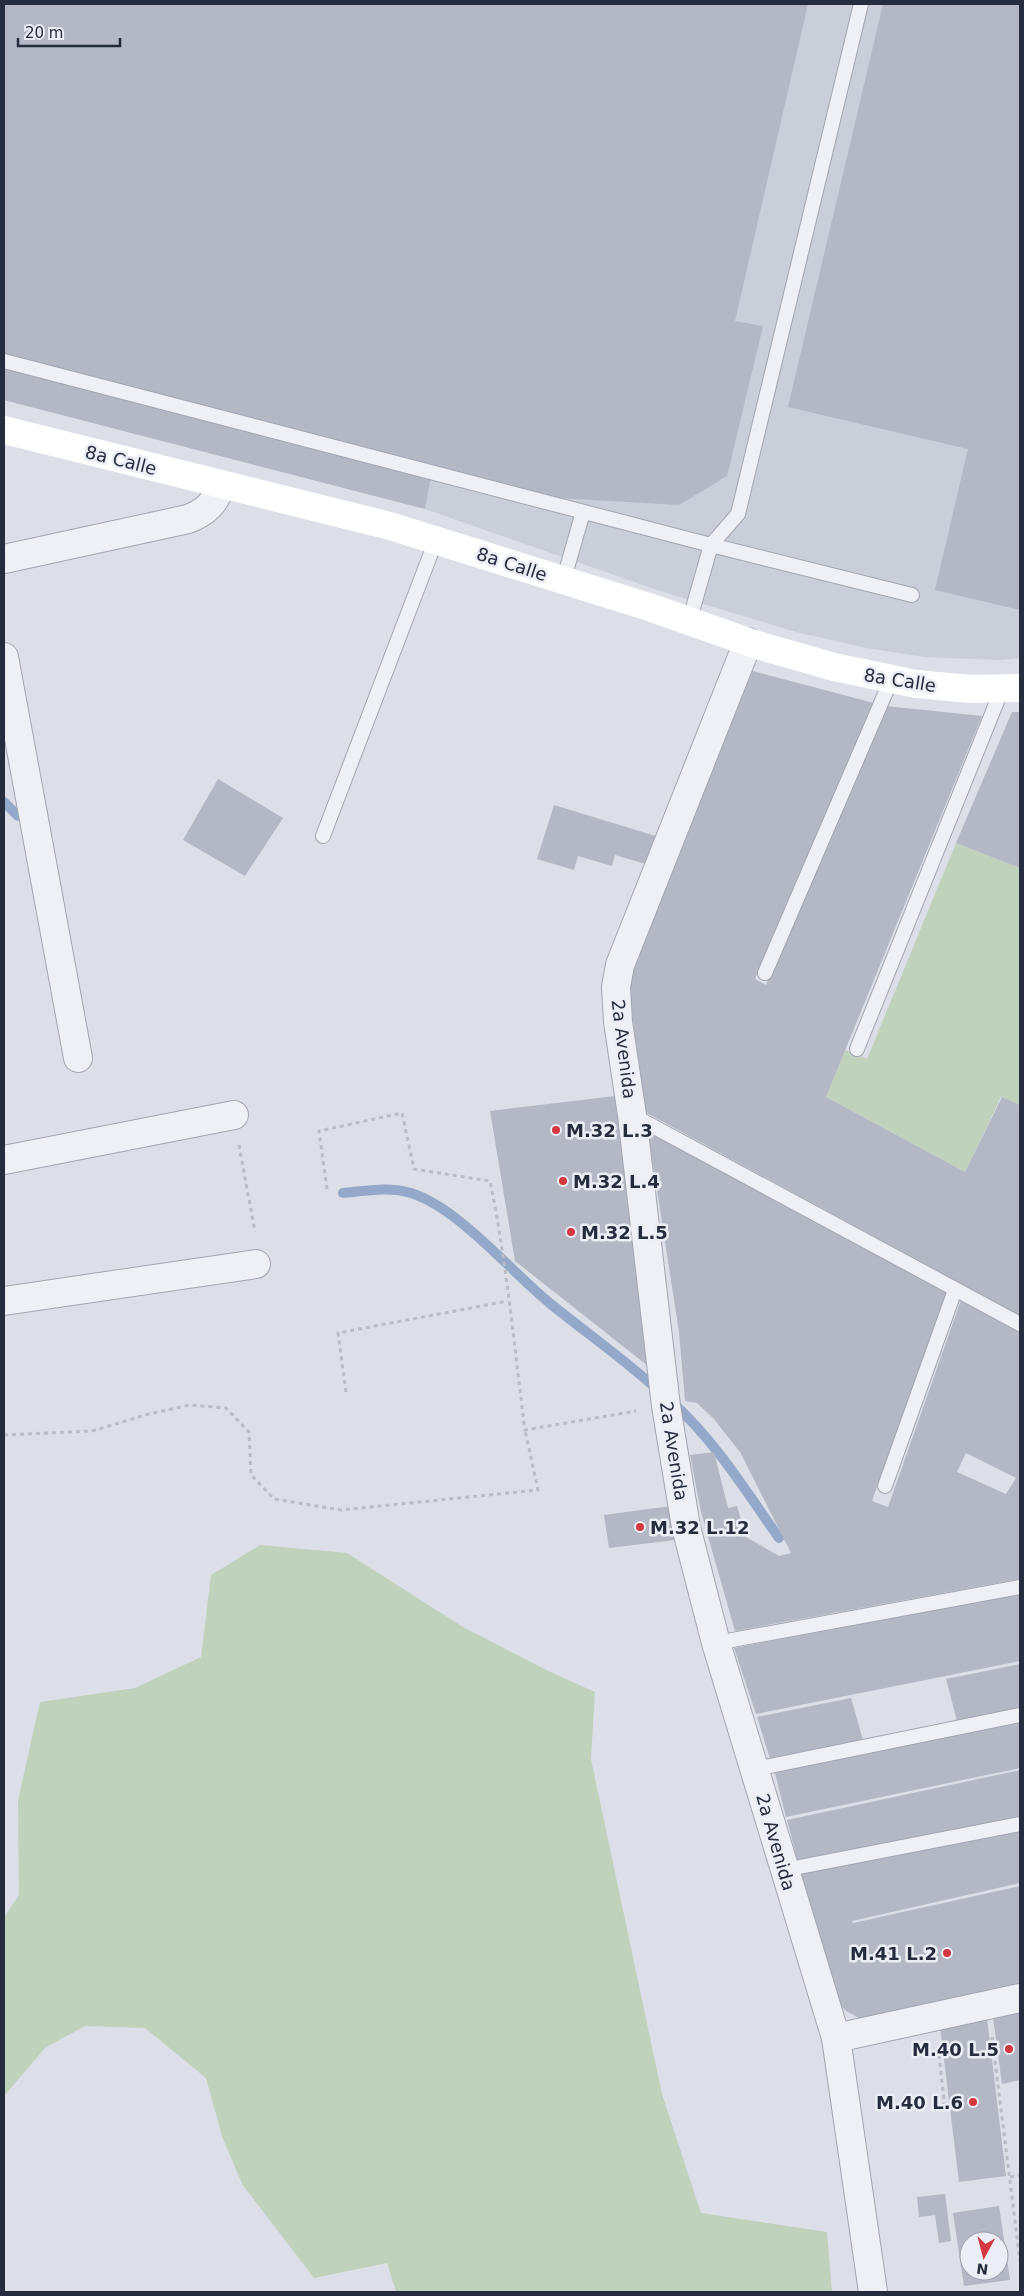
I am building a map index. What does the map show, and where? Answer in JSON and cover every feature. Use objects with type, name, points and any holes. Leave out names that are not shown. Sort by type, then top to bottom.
[{"type":"main road","name":"8a Calle","points":[[4,430],[221,486],[380,524],[436,540],[748,642],[834,667],[891,680],[940,687],[1011,688]]},
{"type":"street","points":[[4,559],[188,519],[202,514],[214,502],[221,486]]},
{"type":"street","name":"2a Avenida","points":[[748,642],[617,976],[618,1022],[632,1115],[666,1405],[686,1526],[716,1643],[836,2038],[873,2292]]},
{"type":"street","points":[[4,658],[78,1058]]},
{"type":"street","points":[[4,1160],[234,1115]]},
{"type":"street","points":[[4,1301],[256,1264]]},
{"type":"street","points":[[836,2038],[1020,1998]]},
{"type":"lane","points":[[690,622],[710,545],[738,514],[862,4]]},
{"type":"lane","points":[[4,361],[710,545],[912,595]]},
{"type":"lane","points":[[563,582],[583,512]]},
{"type":"lane","points":[[323,836],[436,540]]},
{"type":"lane","points":[[765,974],[891,680]]},
{"type":"lane","points":[[856,1049],[1011,688]]},
{"type":"lane","points":[[632,1115],[1020,1324]]},
{"type":"lane","points":[[885,1486],[955,1290]]},
{"type":"lane","points":[[716,1643],[1020,1587]]},
{"type":"lane","points":[[755,1769],[1020,1715]]},
{"type":"lane","points":[[784,1870],[1020,1824]]},
{"type":"path","points":[[4,1435],[92,1431],[149,1414],[190,1405],[226,1408],[250,1432],[251,1475],[274,1499],[341,1510],[538,1490],[524,1430],[508,1301],[503,1243],[490,1181],[414,1169],[402,1112],[319,1131],[327,1188]]},
{"type":"path","points":[[234,1115],[259,1258],[256,1264]]},
{"type":"path","points":[[346,1392],[338,1333],[508,1301]]},
{"type":"path","points":[[524,1430],[666,1405]]},
{"type":"path","points":[[988,2004],[1020,2261]]},
{"type":"path","points":[[934,2016],[945,2109]]},
{"type":"path","points":[[1010,2177],[1020,2175]]},
{"type":"shaded area","points":[[4,4],[1020,4],[1020,658],[1000,660],[924,657],[867,648],[796,632],[660,591],[425,509],[4,400]]},
{"type":"green space","points":[[956,843],[1020,868],[1020,1105],[1001,1097],[965,1172],[826,1097],[845,1050],[867,1059]]},
{"type":"green space","points":[[260,1545],[347,1553],[463,1627],[548,1671],[595,1692],[591,1759],[662,2094],[701,2213],[827,2232],[832,2292],[396,2292],[387,2263],[314,2278],[242,2184],[222,2136],[206,2078],[145,2028],[85,2026],[45,2048],[4,2096],[4,1917],[19,1895],[18,1800],[40,1702],[135,1688],[201,1657],[211,1575]]},
{"type":"building","points":[[4,4],[808,4],[735,321],[763,326],[727,476],[679,505],[541,497],[432,471],[425,509],[4,400]]},
{"type":"building","points":[[883,4],[1020,4],[1020,610],[935,590],[968,449],[788,407]]},
{"type":"building","points":[[749,670],[874,703],[755,979],[766,985],[886,706],[982,716],[826,1097],[965,1172],[1002,1097],[1020,1105],[1020,1316],[645,1112],[629,989],[630,975]]},
{"type":"building","points":[[1012,712],[1020,712],[1020,868],[956,843]]},
{"type":"building","points":[[218,779],[283,818],[245,876],[183,840]]},
{"type":"building","points":[[554,805],[659,837],[649,865],[615,855],[612,866],[578,856],[574,870],[537,859]]},
{"type":"building","points":[[615,1096],[648,1366],[515,1261],[490,1111]]},
{"type":"building","points":[[648,1132],[947,1293],[872,1501],[888,1507],[961,1300],[1020,1332],[1020,1579],[735,1631],[701,1512],[690,1455],[714,1452],[728,1508],[737,1506],[746,1537],[779,1556],[791,1553],[740,1452],[713,1418],[697,1403],[685,1401],[679,1332]],"holes":[[[966,1453],[1016,1478],[1006,1494],[957,1472]]]},
{"type":"building","name":"M.32 L.12","points":[[671,1506],[675,1540],[609,1548],[604,1515]]},
{"type":"building","points":[[1020,1594],[1020,1661],[756,1714],[734,1648]]},
{"type":"building","points":[[1020,1664],[1020,1708],[957,1721],[946,1679]]},
{"type":"building","points":[[851,1698],[863,1740],[770,1759],[757,1717]]},
{"type":"building","points":[[1020,1719],[1020,1768],[786,1817],[774,1769]]},
{"type":"building","points":[[1020,1770],[1020,1818],[798,1862],[787,1820]]},
{"type":"building","points":[[1020,1827],[1020,1883],[852,1921],[853,1923],[1020,1886],[1020,1989],[863,2020],[846,2011],[838,2003],[799,1870]]},
{"type":"building","name":"M.40 L.5","points":[[1020,2011],[1020,2080],[1002,2084],[993,2017]]},
{"type":"building","name":"M.40 L.6","points":[[987,2018],[1006,2176],[959,2182],[940,2027]]},
{"type":"building","points":[[945,2194],[951,2241],[939,2243],[935,2215],[919,2217],[917,2197]]},
{"type":"building","points":[[999,2206],[1003,2231],[959,2231],[959,2253],[953,2213]]},
{"type":"building","points":[[963,2281],[1002,2281],[964,2286]]},
{"type":"waterway","points":[[4,802],[18,816]]},
{"type":"waterway","points":[[343,1193],[377,1190],[403,1191],[429,1201],[448,1212],[536,1292],[659,1391]]},
{"type":"waterway","points":[[672,1402],[688,1417],[716,1450],[779,1538]]},
{"type":"place","name":"M.32 L.3","points":[[556,1130]]},
{"type":"place","name":"M.32 L.4","points":[[563,1181]]},
{"type":"place","name":"M.32 L.5","points":[[571,1232]]},
{"type":"place","name":"M.32 L.12","points":[[640,1527]]},
{"type":"place","name":"M.41 L.2","points":[[947,1953]]},
{"type":"place","name":"M.40 L.5","points":[[1009,2049]]},
{"type":"place","name":"M.40 L.6","points":[[973,2102]]}]
